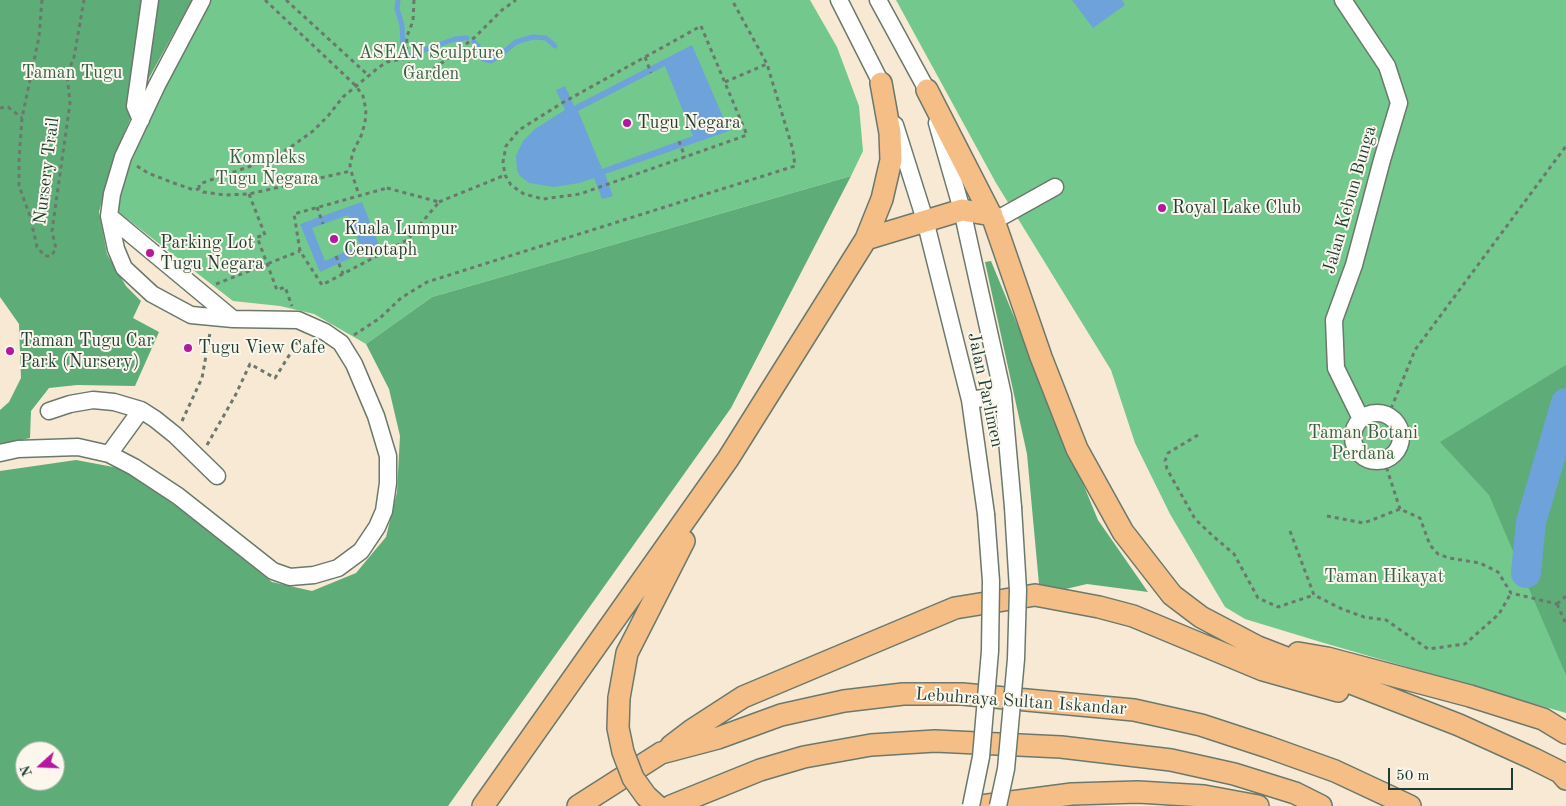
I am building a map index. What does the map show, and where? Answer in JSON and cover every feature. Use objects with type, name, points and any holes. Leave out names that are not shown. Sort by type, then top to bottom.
[{"type":"main road","points":[[483,806],[728,459],[866,239],[882,199],[891,160],[890,133],[881,83]]},
{"type":"main road","points":[[927,90],[993,218],[1041,357],[1077,448],[1123,532],[1172,596],[1201,618],[1258,647],[1459,725],[1534,758],[1560,772],[1566,779]]},
{"type":"main road","points":[[866,239],[962,210],[993,218]]},
{"type":"main road","points":[[657,806],[646,796],[634,778],[622,752],[618,728],[619,698],[627,653],[728,459]]},
{"type":"main road","points":[[661,753],[692,730],[743,697],[955,608],[1035,595],[1133,616],[1264,670],[1459,725]]},
{"type":"main road","points":[[1258,647],[1327,658],[1470,696],[1544,719],[1566,733]]},
{"type":"main road","name":"Lebuhraya Sultan Iskandar","points":[[578,806],[661,753],[718,738],[781,714],[844,701],[903,694],[962,694],[1134,710],[1201,725],[1335,771],[1410,806]]},
{"type":"main road","points":[[671,806],[760,770],[804,757],[871,745],[935,741],[1061,747],[1171,760],[1234,774],[1295,794],[1321,806]]},
{"type":"main road","points":[[981,806],[1072,794],[1138,792],[1204,796],[1258,806]]},
{"type":"street","points":[[141,120],[135,106],[150,0]]},
{"type":"street","points":[[0,453],[18,449],[78,447],[109,454],[134,467],[178,496],[273,571],[290,577],[314,575],[338,568],[361,551],[378,526],[384,511],[388,483],[388,456],[376,416],[354,364],[341,343],[325,332],[303,322],[191,315],[152,294],[124,268],[116,249],[109,216],[112,194],[123,157],[173,52],[202,0]]},
{"type":"street","name":"Jalan Parlimen","points":[[839,0],[881,83],[924,220],[970,400],[986,514],[990,581],[990,651],[981,757],[971,806]]},
{"type":"street","name":"Jalan Parlimen","points":[[878,0],[927,90],[962,210],[1003,395],[1014,508],[1018,590],[1016,659],[1006,770],[998,806]]},
{"type":"street","name":"Jalan Kebun Bunga","points":[[1343,0],[1387,66],[1399,103],[1354,266],[1334,320],[1336,368],[1361,419]]},
{"type":"street","points":[[993,218],[1055,187]]},
{"type":"street","points":[[109,216],[233,319]]},
{"type":"street","points":[[970,400],[1003,395]]},
{"type":"street","points":[[49,411],[70,404],[93,400],[114,402],[140,410],[175,435],[217,476]]},
{"type":"street","points":[[109,454],[140,410]]},
{"type":"street","points":[[1377,413],[1388,416],[1395,422],[1400,430],[1400,439],[1398,448],[1392,456],[1384,460],[1370,460],[1358,452],[1353,436],[1355,427],[1361,419],[1377,413]]},
{"type":"path","name":"Nursery Trail","points":[[42,0],[39,37],[22,118],[18,160],[19,186],[30,216],[37,247],[44,256],[51,256],[56,249],[52,231],[70,103],[67,75],[74,57],[84,0]]},
{"type":"path","points":[[265,0],[356,86],[364,96],[366,115],[361,136],[352,152],[350,165],[359,195]]},
{"type":"path","points":[[286,0],[368,75]]},
{"type":"path","points":[[414,0],[413,21],[407,36],[407,58],[410,68],[415,72],[422,73],[434,68],[475,36],[502,10],[516,0]]},
{"type":"path","points":[[341,343],[380,318],[402,298],[427,282],[795,166],[793,150],[766,64],[732,0]]},
{"type":"path","points":[[701,26],[725,82],[747,135],[580,194],[542,199],[524,194],[511,185],[505,175],[503,162],[506,146],[519,130],[562,103],[701,26]]},
{"type":"path","points":[[645,57],[651,73]]},
{"type":"path","points":[[199,189],[199,185],[202,182],[252,166],[288,149],[312,131],[368,75],[387,62],[407,58]]},
{"type":"path","points":[[725,82],[766,64]]},
{"type":"path","name":"Nursery Trail","points":[[0,108],[8,107],[22,118]]},
{"type":"path","points":[[679,141],[685,157]]},
{"type":"path","points":[[1388,416],[1415,350],[1566,148]]},
{"type":"path","points":[[123,157],[148,172],[171,182],[194,190],[199,189],[203,192],[225,195],[249,194],[351,172]]},
{"type":"path","points":[[440,202],[387,188],[294,214],[300,251],[322,285],[407,240],[440,202],[505,175]]},
{"type":"path","points":[[199,458],[235,396],[250,364],[276,378],[303,322],[285,287],[277,290],[257,237],[264,235],[249,194]]},
{"type":"path","points":[[317,207],[323,224]]},
{"type":"path","points":[[199,290],[300,251]]},
{"type":"path","points":[[336,256],[344,274]]},
{"type":"path","points":[[175,435],[202,378],[213,317]]},
{"type":"path","points":[[1198,435],[1168,453],[1165,461],[1167,469],[1195,518],[1234,554],[1258,598],[1278,608],[1314,595]]},
{"type":"path","points":[[1384,460],[1400,509]]},
{"type":"path","points":[[1327,516],[1364,522],[1400,509],[1420,518],[1430,545],[1438,554],[1449,558],[1480,563],[1498,572],[1511,593],[1557,604]]},
{"type":"path","points":[[1290,530],[1314,595],[1342,609],[1364,617],[1386,620],[1428,649],[1465,644],[1498,614],[1511,593]]},
{"type":"path","points":[[1557,604],[1566,596]]},
{"type":"path","points":[[1557,604],[1566,624]]},
{"type":"green space","name":"Taman Tugu","points":[[0,0],[192,0],[144,87],[113,159],[99,212],[107,254],[126,286],[141,301],[133,318],[159,332],[135,386],[77,385],[49,388],[31,411],[30,438],[0,445],[0,410],[9,402],[21,378],[19,324],[0,297]]},
{"type":"green space","name":"Kompleks Tugu Negara","points":[[210,0],[810,0],[837,47],[859,106],[863,151],[851,176],[432,297],[366,344],[314,314],[280,306],[233,301],[117,211],[128,168],[178,56]]},
{"type":"green space","name":"Taman Botani Perdana","points":[[896,0],[1566,0],[1566,713],[1245,619],[1225,607],[1170,514],[1135,443],[1111,370],[996,183]]},
{"type":"green space","points":[[851,176],[731,408],[448,806],[0,806],[0,471],[76,460],[124,469],[183,511],[272,582],[312,591],[356,573],[386,537],[397,492],[400,436],[389,389],[366,344],[432,297]]},
{"type":"green space","points":[[991,261],[1098,520],[1148,592],[1087,584],[1040,595],[1027,454],[985,262]]},
{"type":"green space","points":[[1566,365],[1566,675],[1489,495],[1440,442]]},
{"type":"water","points":[[1072,0],[1122,0],[1125,5],[1093,28]]},
{"type":"water","points":[[692,45],[729,131],[605,174],[613,196],[602,199],[594,178],[579,183],[554,187],[529,183],[519,175],[517,170],[516,156],[523,141],[535,129],[565,110],[556,90],[565,86],[574,106]],"holes":[[[665,66],[693,136],[602,169],[578,111]]]},
{"type":"water","points":[[362,202],[379,245],[320,272],[300,224]],"holes":[[[348,215],[360,245],[325,261],[312,228]]]},
{"type":"waterway","points":[[398,0],[397,9],[402,25],[405,55]]},
{"type":"waterway","points":[[474,42],[478,46],[479,55],[483,59],[491,61],[516,42],[533,37],[546,38],[555,46]]},
{"type":"waterway","points":[[407,56],[455,39],[467,38]]},
{"type":"waterway","points":[[1526,573],[1531,522],[1566,403]]},
{"type":"place","name":"Tugu Negara","points":[[627,123]]},
{"type":"place","name":"Royal Lake Club","points":[[1162,208]]},
{"type":"place","name":"Kuala Lumpur Cenotaph","points":[[334,239]]},
{"type":"place","name":"Parking Lot Tugu Negara","points":[[150,253]]},
{"type":"place","name":"Tugu View Cafe","points":[[188,348]]},
{"type":"place","name":"Taman Tugu Car Park (Nursery)","points":[[10,351]]},
{"type":"park label","name":"ASEAN Sculpture Garden","points":[[431,63]]},
{"type":"park label","name":"Taman Hikayat","points":[[1384,577]]}]
